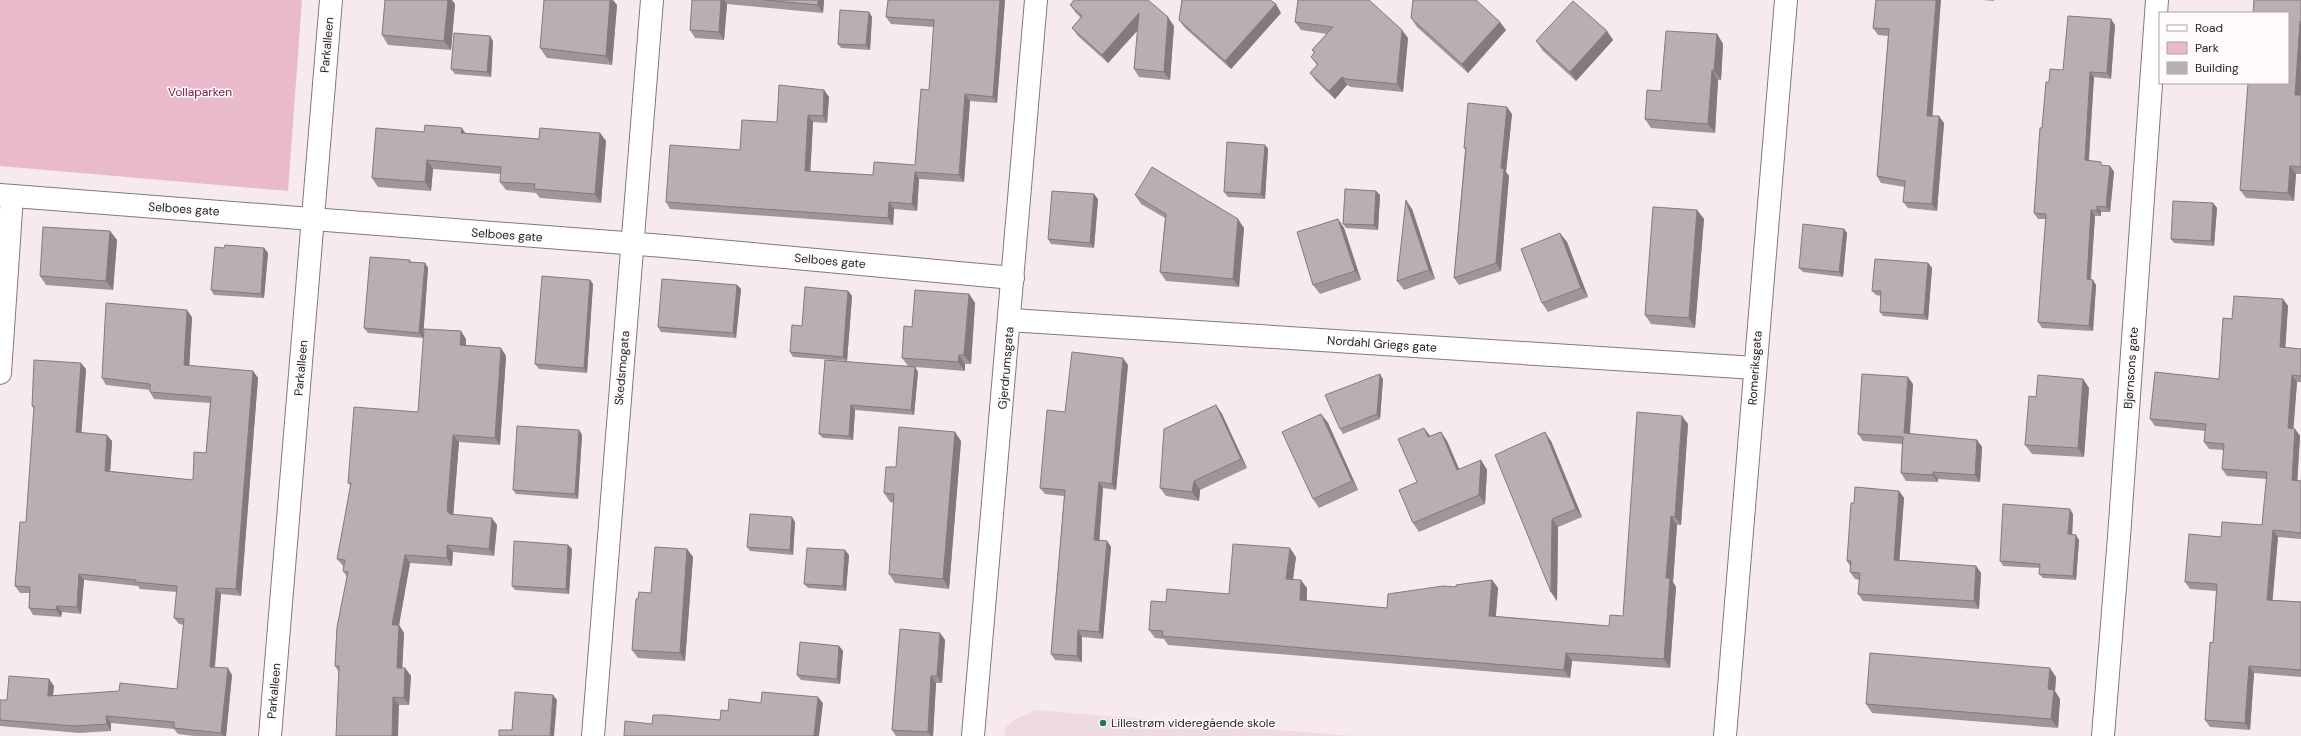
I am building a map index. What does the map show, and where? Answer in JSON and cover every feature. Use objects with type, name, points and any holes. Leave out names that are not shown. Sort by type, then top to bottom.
[{"type":"street","name":"Parkalleen","points":[[270,736],[331,0]]},
{"type":"street","name":"Skedsmogata","points":[[593,736],[652,0]]},
{"type":"street","name":"Gjerdrumsgata","points":[[973,736],[1010,320],[1036,0]]},
{"type":"street","name":"Romeriksgata","points":[[1725,736],[1786,0]]},
{"type":"street","name":"Bjørnsons gate","points":[[2103,736],[2158,0]]},
{"type":"street","name":"Selboes gate","points":[[6,196],[632,244],[1013,278]]},
{"type":"street","points":[[0,373],[6,196]]},
{"type":"street","name":"Nordahl Griegs gate","points":[[1010,320],[1755,368]]},
{"type":"shaded area","name":"Lillestrøm videregående skole","points":[[1035,710],[1353,736],[1004,736],[1006,727],[1014,720]]},
{"type":"green space","name":"Vollaparken","points":[[0,0],[302,0],[288,191],[0,166]]},
{"type":"building","points":[[385,0],[448,0],[444,41],[382,35]]},
{"type":"building","points":[[544,0],[610,0],[606,56],[540,48]]},
{"type":"building","points":[[692,0],[721,0],[719,32],[690,30]]},
{"type":"building","points":[[765,0],[818,0],[818,5]]},
{"type":"building","points":[[888,0],[1000,0],[993,97],[965,94],[959,175],[915,172],[912,204],[889,202],[888,218],[666,202],[670,145],[740,150],[742,120],[777,122],[779,85],[824,90],[823,116],[808,115],[805,171],[873,175],[874,162],[915,165],[921,89],[929,90],[934,20],[886,17]]},
{"type":"building","points":[[1074,0],[1148,0],[1168,17],[1164,72],[1134,69],[1139,13],[1102,55],[1072,28],[1082,16],[1070,5]]},
{"type":"building","points":[[1182,0],[1270,0],[1276,4],[1225,61],[1179,20]]},
{"type":"building","points":[[1298,0],[1369,0],[1402,30],[1397,84],[1346,79],[1342,77],[1329,91],[1310,73],[1318,64],[1311,57],[1315,52],[1312,50],[1333,27],[1295,22]]},
{"type":"building","points":[[1413,0],[1476,0],[1500,22],[1462,64],[1411,18]]},
{"type":"building","points":[[1876,0],[1936,0],[1927,116],[1939,116],[1932,204],[1903,202],[1905,181],[1877,176],[1889,29],[1873,28]]},
{"type":"building","points":[[2254,0],[2301,0],[2301,22],[2300,21],[2295,95],[2301,95],[2301,167],[2290,166],[2288,193],[2240,190],[2248,84],[2289,84],[2289,12],[2253,12]]},
{"type":"building","points":[[1573,1],[1607,31],[1570,72],[1536,41]]},
{"type":"building","points":[[840,10],[869,12],[866,45],[838,44]]},
{"type":"building","points":[[2068,16],[2111,19],[2107,73],[2090,72],[2085,160],[2101,162],[2101,165],[2110,166],[2106,207],[2097,206],[2097,211],[2091,210],[2087,279],[2093,280],[2089,326],[2038,322],[2046,214],[2034,213],[2040,128],[2042,128],[2046,82],[2049,82],[2050,69],[2063,70]]},
{"type":"building","points":[[1666,31],[1717,34],[1714,71],[1712,70],[1708,124],[1645,119],[1647,90],[1661,91]]},
{"type":"building","points":[[454,33],[490,36],[487,72],[451,69]]},
{"type":"building","points":[[1468,103],[1507,107],[1501,168],[1504,169],[1496,263],[1454,278],[1466,148],[1464,148]]},
{"type":"building","points":[[425,125],[462,128],[461,133],[539,139],[540,128],[600,133],[595,194],[534,189],[535,184],[500,182],[501,167],[427,160],[425,182],[372,178],[376,128],[424,132]]},
{"type":"building","points":[[1227,142],[1265,145],[1261,194],[1224,192]]},
{"type":"building","points":[[1152,167],[1238,219],[1233,279],[1160,272],[1166,214],[1135,195]]},
{"type":"building","points":[[1345,189],[1376,191],[1374,225],[1343,224]]},
{"type":"building","points":[[1052,191],[1094,194],[1090,243],[1048,239]]},
{"type":"building","points":[[1406,200],[1429,270],[1397,281]]},
{"type":"building","points":[[2173,201],[2213,203],[2211,241],[2171,239]]},
{"type":"building","points":[[1653,207],[1697,210],[1689,318],[1645,315]]},
{"type":"building","points":[[1338,219],[1355,271],[1313,285],[1297,232]]},
{"type":"building","points":[[1803,224],[1844,229],[1839,272],[1799,268]]},
{"type":"building","points":[[43,227],[110,231],[106,281],[40,276]]},
{"type":"building","points":[[1560,233],[1581,288],[1542,303],[1521,249]]},
{"type":"building","points":[[225,245],[264,248],[261,294],[211,290],[215,247],[224,248]]},
{"type":"building","points":[[370,257],[410,260],[409,262],[425,263],[419,333],[364,328]]},
{"type":"building","points":[[1875,259],[1928,263],[1924,315],[1880,312],[1881,291],[1872,291]]},
{"type":"building","points":[[542,276],[590,280],[584,368],[535,364]]},
{"type":"building","points":[[662,279],[737,285],[733,333],[658,327]]},
{"type":"building","points":[[805,287],[848,291],[843,357],[790,352],[792,325],[802,326]]},
{"type":"building","points":[[915,290],[969,294],[964,355],[959,355],[958,362],[902,358],[904,326],[912,327]]},
{"type":"building","points":[[2234,296],[2283,299],[2280,347],[2301,349],[2301,376],[2292,375],[2288,428],[2295,429],[2292,480],[2301,481],[2301,533],[2273,530],[2267,600],[2301,602],[2301,670],[2249,666],[2245,723],[2205,720],[2210,642],[2213,643],[2217,584],[2185,582],[2189,534],[2221,537],[2222,522],[2262,525],[2267,472],[2222,469],[2224,444],[2204,442],[2206,424],[2150,419],[2155,372],[2219,379],[2223,318],[2232,319]]},
{"type":"building","points":[[106,303],[187,310],[184,365],[253,371],[236,589],[216,588],[210,667],[228,668],[221,733],[174,728],[174,722],[106,716],[107,724],[75,726],[0,720],[0,700],[7,700],[9,676],[49,679],[48,696],[119,691],[120,683],[177,689],[184,619],[174,618],[177,586],[79,574],[77,607],[57,606],[56,610],[29,608],[30,587],[15,586],[20,522],[26,522],[34,406],[32,406],[34,360],[81,363],[76,432],[107,435],[105,471],[193,480],[194,452],[206,453],[211,397],[150,392],[150,384],[102,378]]},
{"type":"building","points":[[424,329],[461,331],[460,345],[501,348],[495,438],[453,435],[447,511],[450,514],[492,518],[489,549],[447,545],[447,558],[405,555],[392,625],[399,625],[397,668],[405,668],[404,698],[393,697],[392,736],[336,736],[339,666],[335,666],[337,627],[348,572],[343,571],[345,560],[337,559],[351,483],[348,483],[354,407],[418,412]]},
{"type":"building","points":[[1072,352],[1123,358],[1112,484],[1099,482],[1094,540],[1107,541],[1099,632],[1078,630],[1077,656],[1051,654],[1065,490],[1040,488],[1047,410],[1065,412]]},
{"type":"building","points":[[825,360],[915,367],[911,410],[851,405],[849,436],[819,434]]},
{"type":"building","points":[[1380,374],[1377,414],[1340,429],[1325,395]]},
{"type":"building","points":[[1862,374],[1908,377],[1904,433],[1977,440],[1975,475],[1933,472],[1933,475],[1901,473],[1903,437],[1858,434]]},
{"type":"building","points":[[2038,375],[2083,379],[2078,448],[2025,445],[2029,396],[2036,397]]},
{"type":"building","points":[[1216,405],[1241,459],[1194,481],[1192,492],[1160,488],[1164,429]]},
{"type":"building","points":[[1637,412],[1682,416],[1675,517],[1671,516],[1666,578],[1670,578],[1664,659],[1566,653],[1564,670],[1162,636],[1163,631],[1149,630],[1151,601],[1166,602],[1167,589],[1229,594],[1233,544],[1290,548],[1286,579],[1301,580],[1300,600],[1387,608],[1388,594],[1443,586],[1456,587],[1456,585],[1492,580],[1489,616],[1609,626],[1610,615],[1623,616]]},
{"type":"building","points":[[1321,414],[1352,481],[1313,499],[1282,432]]},
{"type":"building","points":[[517,426],[579,430],[575,494],[513,490]]},
{"type":"building","points":[[899,427],[955,432],[943,579],[889,574],[894,494],[884,493],[886,467],[896,467]]},
{"type":"building","points":[[1424,428],[1428,437],[1441,432],[1457,470],[1481,460],[1479,495],[1413,523],[1399,490],[1417,482],[1398,439]]},
{"type":"building","points":[[1545,432],[1576,509],[1552,519],[1551,592],[1495,455]]},
{"type":"building","points":[[1855,487],[1899,491],[1894,560],[1976,566],[1974,601],[1858,594],[1860,573],[1850,572],[1851,561],[1847,561],[1851,503],[1854,503]]},
{"type":"building","points":[[2003,504],[2070,509],[2068,534],[2076,535],[2073,576],[2039,574],[2040,564],[2000,561]]},
{"type":"building","points":[[750,514],[792,517],[790,550],[747,547]]},
{"type":"building","points":[[514,541],[568,545],[566,589],[512,586]]},
{"type":"building","points":[[655,547],[687,549],[680,653],[632,650],[636,599],[638,599],[639,592],[651,593]]},
{"type":"building","points":[[807,548],[845,550],[843,586],[804,584]]},
{"type":"building","points":[[900,629],[940,633],[937,676],[931,676],[928,732],[892,730]]},
{"type":"building","points":[[800,642],[839,646],[837,679],[797,675]]},
{"type":"building","points":[[1870,653],[2050,668],[2048,689],[2054,690],[2051,719],[1866,704]]},
{"type":"building","points":[[515,692],[553,695],[550,736],[499,736],[499,730],[512,730]]},
{"type":"building","points":[[762,692],[818,697],[814,736],[624,736],[625,721],[652,724],[653,715],[720,720],[721,710],[728,711],[729,699],[761,703]]},
{"type":"place","name":"Lillestrøm videregående skole","points":[[1103,723]]}]
